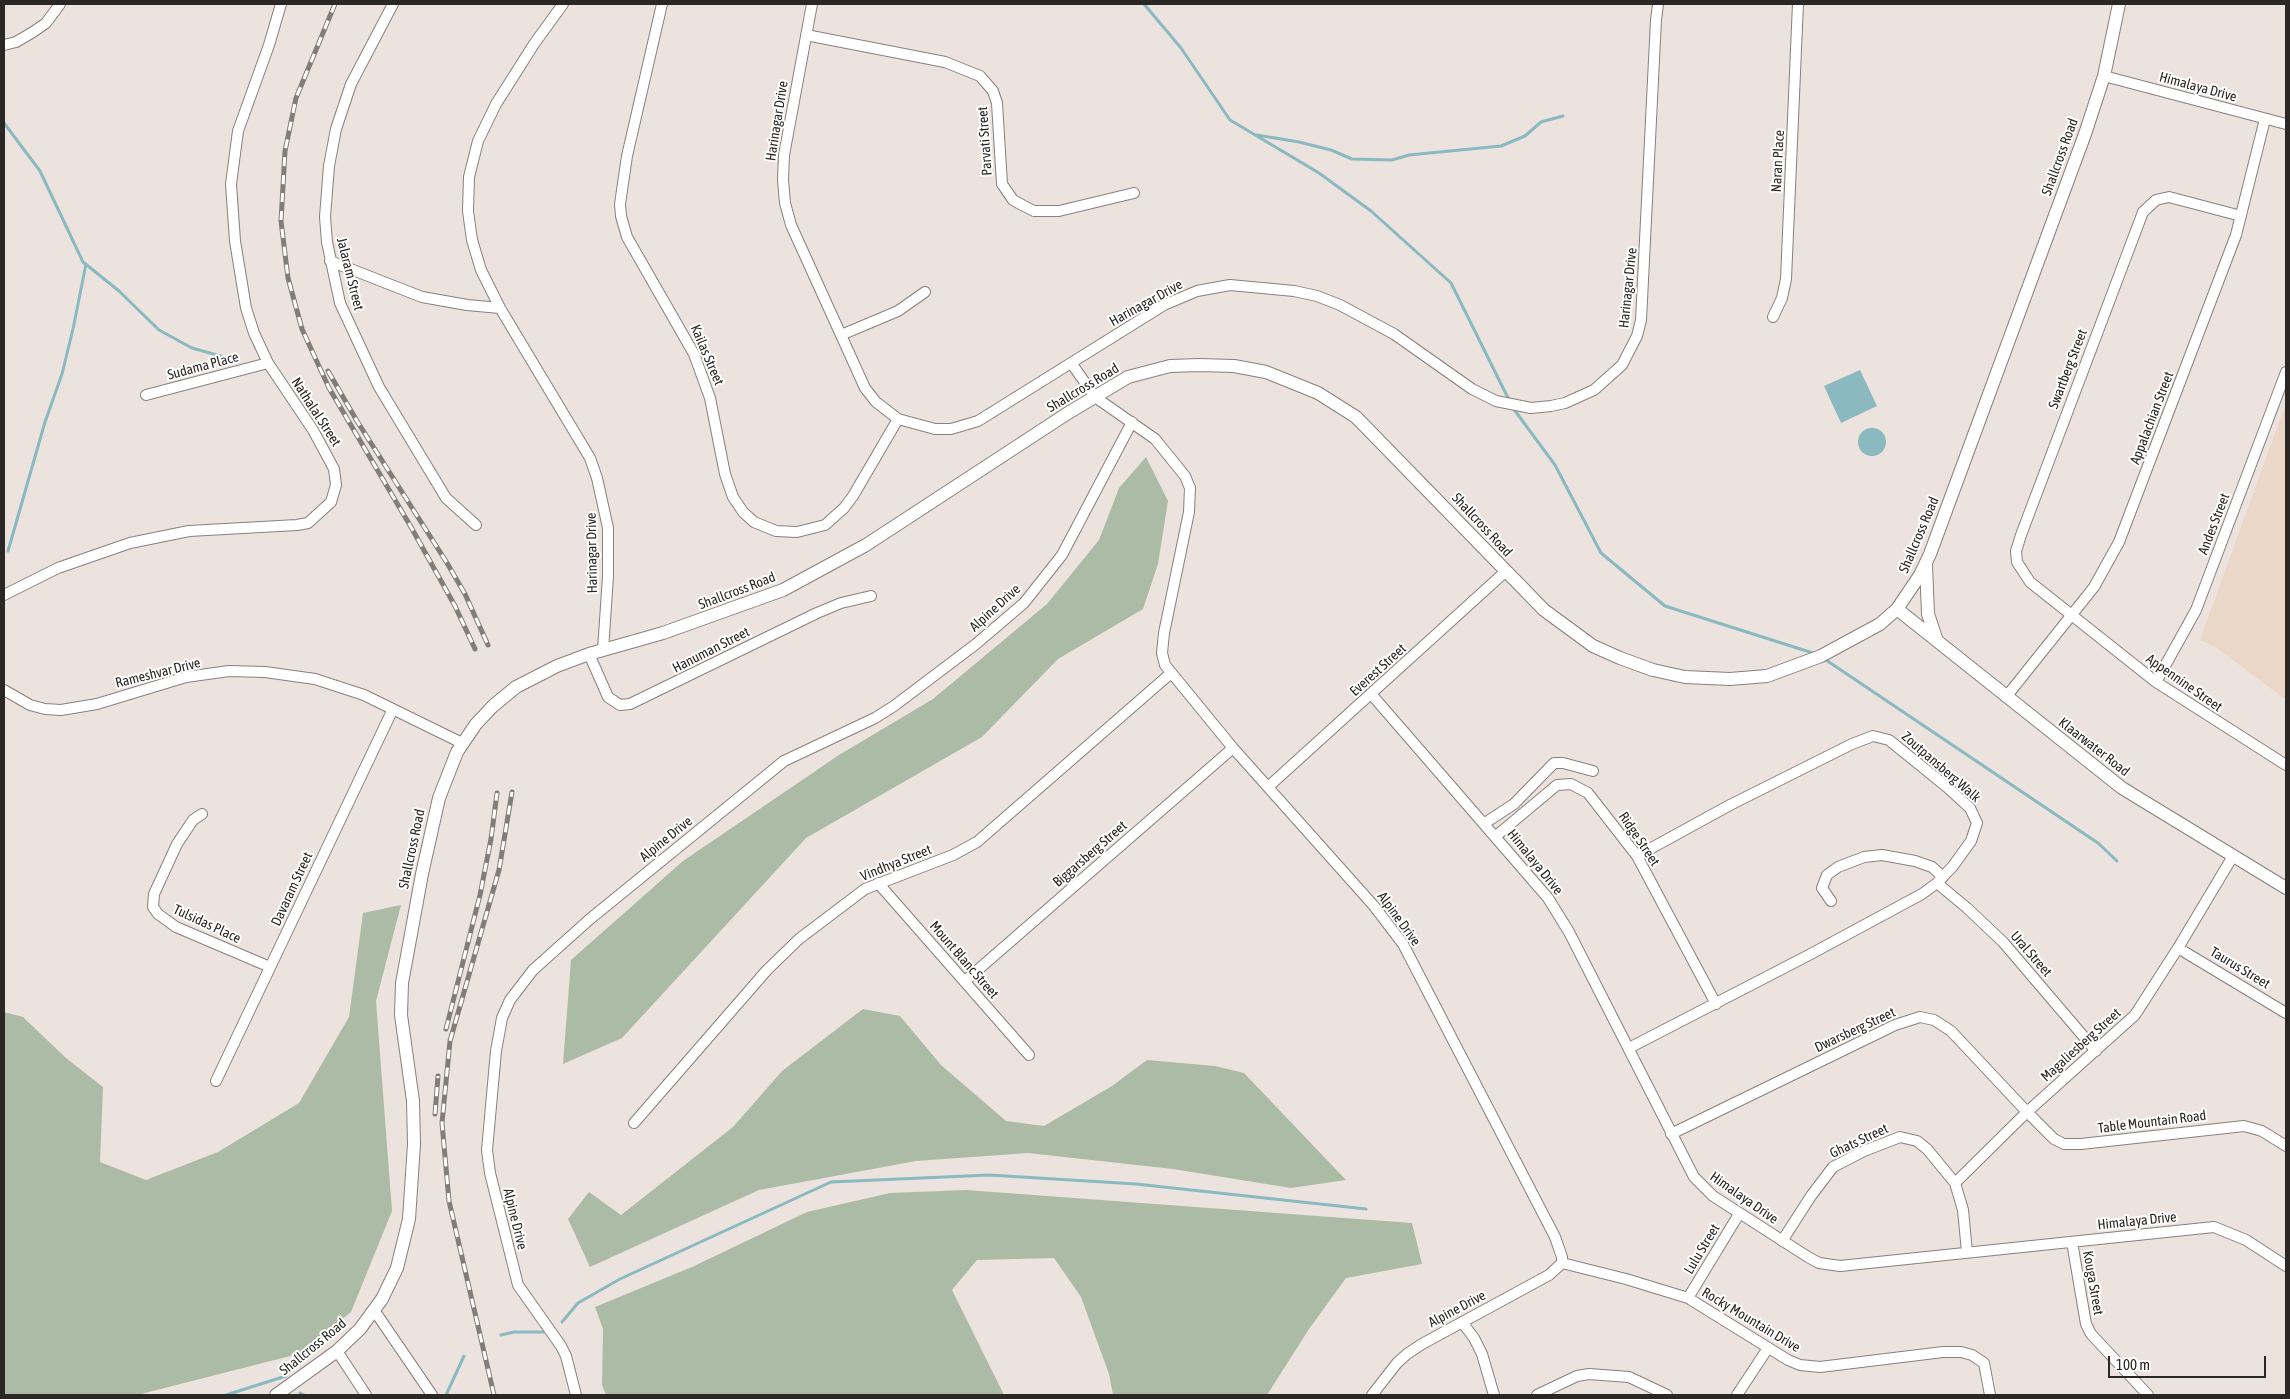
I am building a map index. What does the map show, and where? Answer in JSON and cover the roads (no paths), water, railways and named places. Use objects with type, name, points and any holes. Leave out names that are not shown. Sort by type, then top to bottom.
[{"type":"street","points":[[4,45],[31,34],[46,23],[60,4]]},
{"type":"street","name":"Nathalal Street","points":[[4,595],[77,561],[154,537],[189,531],[308,523],[317,517],[331,502],[336,477],[334,469],[313,430],[268,363],[254,334],[246,308],[238,268],[231,184],[238,131],[269,45],[280,4]]},
{"type":"street","name":"Jalaram Street","points":[[393,4],[351,84],[336,129],[329,166],[325,218],[330,261],[340,303],[380,388],[446,498],[476,526]]},
{"type":"street","name":"Harinagar Drive","points":[[563,4],[534,44],[496,104],[478,141],[469,177],[468,211],[472,240],[481,270],[500,308],[590,458],[597,478],[608,528],[608,576],[603,650]]},
{"type":"street","name":"Kailas Street","points":[[662,4],[627,156],[620,204],[621,216],[627,237],[694,354],[710,398],[725,474],[733,496],[743,512],[754,522],[776,531],[797,532],[825,525],[844,508],[853,496],[898,419]]},
{"type":"street","name":"Harinagar Drive","points":[[812,4],[784,155],[783,180],[785,203],[800,246],[829,304],[865,388],[876,402],[898,419],[935,429],[965,426],[991,414],[1139,320],[1181,297],[1213,287],[1247,285],[1294,291],[1317,296],[1340,305],[1394,334],[1472,389],[1496,401],[1531,408],[1551,406],[1564,403],[1594,390],[1622,365],[1637,336],[1641,320],[1658,4]]},
{"type":"street","name":"Naran Place","points":[[1773,318],[1782,298],[1786,279],[1798,4]]},
{"type":"street","name":"Shallcross Road","points":[[276,1395],[337,1351],[360,1329],[390,1285],[397,1268],[409,1220],[414,1144],[413,1101],[403,1039],[402,983],[422,874],[439,798],[462,743],[493,706],[516,688],[542,673],[589,654],[664,633],[783,590],[866,545],[1128,377],[1170,366],[1234,366],[1266,372],[1297,383],[1339,406],[1370,430],[1505,572],[1544,610],[1593,646],[1653,670],[1704,679],[1767,676],[1793,668],[1856,638],[1880,624],[1897,609],[1926,561],[2065,189],[2104,76],[2119,4]]},
{"type":"street","name":"Parvati Street","points":[[806,35],[945,62],[980,76],[993,92],[997,103],[1002,184],[1013,200],[1034,211],[1052,211],[1134,193]]},
{"type":"street","name":"Himalaya Drive","points":[[2104,76],[2286,124]]},
{"type":"street","name":"Appalachian Street","points":[[2006,698],[2094,588],[2119,542],[2241,216],[2265,118]]},
{"type":"street","name":"Swartberg Street","points":[[2072,616],[2030,582],[2017,562],[2016,551],[2137,225],[2149,205],[2156,200],[2169,197],[2241,216]]},
{"type":"street","points":[[330,261],[422,297],[467,305],[500,308]]},
{"type":"street","points":[[841,334],[898,311],[925,292]]},
{"type":"street","name":"Sudama Place","points":[[146,396],[268,363]]},
{"type":"street","name":"Alpine Drive","points":[[1072,364],[1095,397],[1155,439],[1175,462],[1185,476],[1190,488],[1189,512],[1162,653],[1170,674],[1233,748],[1374,906],[1403,944],[1555,1237],[1562,1263],[1549,1275],[1407,1354],[1397,1363],[1372,1395]]},
{"type":"street","name":"Andes Street","points":[[2156,682],[2196,610],[2286,372]]},
{"type":"street","name":"Alpine Drive","points":[[576,1395],[566,1356],[561,1346],[518,1285],[490,1173],[487,1150],[496,1051],[502,1018],[510,1000],[533,970],[590,919],[784,761],[875,718],[894,706],[976,644],[1024,603],[1062,555],[1132,422]]},
{"type":"street","points":[[1926,561],[1928,614],[1937,641]]},
{"type":"street","name":"Everest Street","points":[[1268,787],[1372,695],[1505,572]]},
{"type":"street","name":"Hanuman Street","points":[[589,654],[608,698],[620,705],[630,704],[817,613],[841,603],[872,596]]},
{"type":"street","name":"Klaarwater Road","points":[[1897,609],[2006,698],[2122,788],[2286,888]]},
{"type":"street","name":"Appennine Street","points":[[2072,616],[2156,682],[2286,765]]},
{"type":"street","name":"Rameshvar Drive","points":[[4,690],[30,705],[45,710],[61,710],[97,704],[186,677],[228,672],[265,672],[322,681],[364,695],[462,743]]},
{"type":"street","name":"Vindhya Street","points":[[634,1123],[783,953],[853,896],[878,884],[953,855],[977,842],[1170,674]]},
{"type":"street","name":"Himalaya Drive","points":[[1372,695],[1485,823],[1548,898],[1629,1048],[1671,1134],[1702,1188],[1782,1241],[1819,1263],[1840,1266],[2214,1227],[2246,1240],[2286,1266]]},
{"type":"street","name":"Davaram Street","points":[[216,1081],[393,709]]},
{"type":"street","name":"Zoutpansberg Walk","points":[[1629,1048],[1901,906],[1940,880],[1971,841],[1977,823],[1975,816],[1947,787],[1889,740],[1873,736],[1852,744],[1730,805],[1637,856]]},
{"type":"street","name":"Biggarsberg Street","points":[[965,981],[1233,748]]},
{"type":"street","points":[[1485,823],[1514,804],[1554,763],[1563,763],[1593,771]]},
{"type":"street","name":"Ridge Street","points":[[1496,836],[1548,791],[1558,785],[1571,784],[1588,792],[1637,856],[1716,1004]]},
{"type":"street","name":"Tulsidas Place","points":[[202,814],[193,820],[177,844],[154,894],[153,907],[158,914],[176,927],[270,967]]},
{"type":"street","name":"Ural Street","points":[[1831,900],[1822,888],[1827,875],[1838,867],[1864,857],[1882,855],[1906,858],[1932,867],[1940,880],[2003,942],[2096,1051]]},
{"type":"street","name":"Magaliesberg Street","points":[[1955,1183],[2027,1112],[2135,1015],[2233,856]]},
{"type":"street","name":"Mount Blanc Street","points":[[878,884],[1029,1055]]},
{"type":"street","name":"Taurus Street","points":[[2178,948],[2286,1013]]},
{"type":"street","name":"Dwarsberg Street","points":[[1671,1134],[1895,1025],[1920,1017],[1934,1020],[1952,1031],[2027,1112]]},
{"type":"street","name":"Table Mountain Road","points":[[2027,1112],[2054,1139],[2070,1145],[2244,1126],[2262,1131],[2286,1146]]},
{"type":"street","name":"Ghats Street","points":[[1782,1241],[1811,1196],[1833,1167],[1892,1139],[1908,1138],[1927,1149],[1955,1183],[1963,1210],[1968,1252]]},
{"type":"street","name":"Lulu Street","points":[[1688,1298],[1739,1214]]},
{"type":"street","name":"Kouga Street","points":[[2072,1242],[2086,1324],[2100,1343],[2148,1395]]},
{"type":"street","name":"Rocky Mountain Drive","points":[[1562,1263],[1626,1279],[1688,1298],[1788,1360],[1820,1367],[1961,1352],[1980,1359],[1984,1363],[1990,1395]]},
{"type":"street","points":[[374,1310],[432,1395]]},
{"type":"street","points":[[1462,1322],[1482,1354],[1494,1395]]},
{"type":"street","points":[[1737,1395],[1768,1348]]},
{"type":"street","points":[[337,1351],[366,1395]]},
{"type":"street","points":[[1537,1395],[1577,1376],[1589,1374],[1618,1375],[1640,1381],[1667,1395]]},
{"type":"water","points":[[1860,370],[1877,406],[1841,423],[1824,386]]},
{"type":"water","points":[[1872,428],[1882,432],[1886,442],[1882,452],[1872,456],[1862,452],[1858,442],[1862,432]]},
{"type":"waterway","points":[[1144,4],[1181,48],[1230,120],[1319,173],[1371,211],[1451,283],[1509,400]]},
{"type":"waterway","points":[[1257,135],[1331,150],[1352,159],[1392,160],[1409,155],[1501,146],[1525,136],[1541,122],[1563,116]]},
{"type":"waterway","points":[[4,123],[40,171],[83,262],[119,291],[159,330],[192,348],[224,357]]},
{"type":"waterway","points":[[8,551],[45,422],[62,374],[86,264]]},
{"type":"waterway","points":[[1513,408],[1555,465],[1601,553],[1665,606],[1816,654]]},
{"type":"waterway","points":[[1823,658],[2098,843],[2117,861]]},
{"type":"waterway","points":[[562,1322],[578,1303],[620,1279],[831,1182],[989,1175],[1136,1184],[1366,1209]]},
{"type":"waterway","points":[[501,1335],[514,1332],[543,1332]]},
{"type":"waterway","points":[[446,1395],[464,1356]]},
{"type":"waterway","points":[[226,1395],[286,1376]]},
{"type":"waterway","points":[[300,1393],[304,1395]]},
{"type":"railway","points":[[335,4],[296,98],[285,151],[281,221],[288,278],[302,329],[329,388],[411,527],[455,606],[475,649]]},
{"type":"railway","points":[[328,371],[357,421],[447,563],[465,594],[488,645]]},
{"type":"railway","points":[[494,1395],[449,1201],[442,1123],[450,1041],[499,870],[512,792]]},
{"type":"railway","points":[[446,1029],[480,895],[491,839],[497,793]]},
{"type":"railway","points":[[435,1114],[438,1076]]}]
